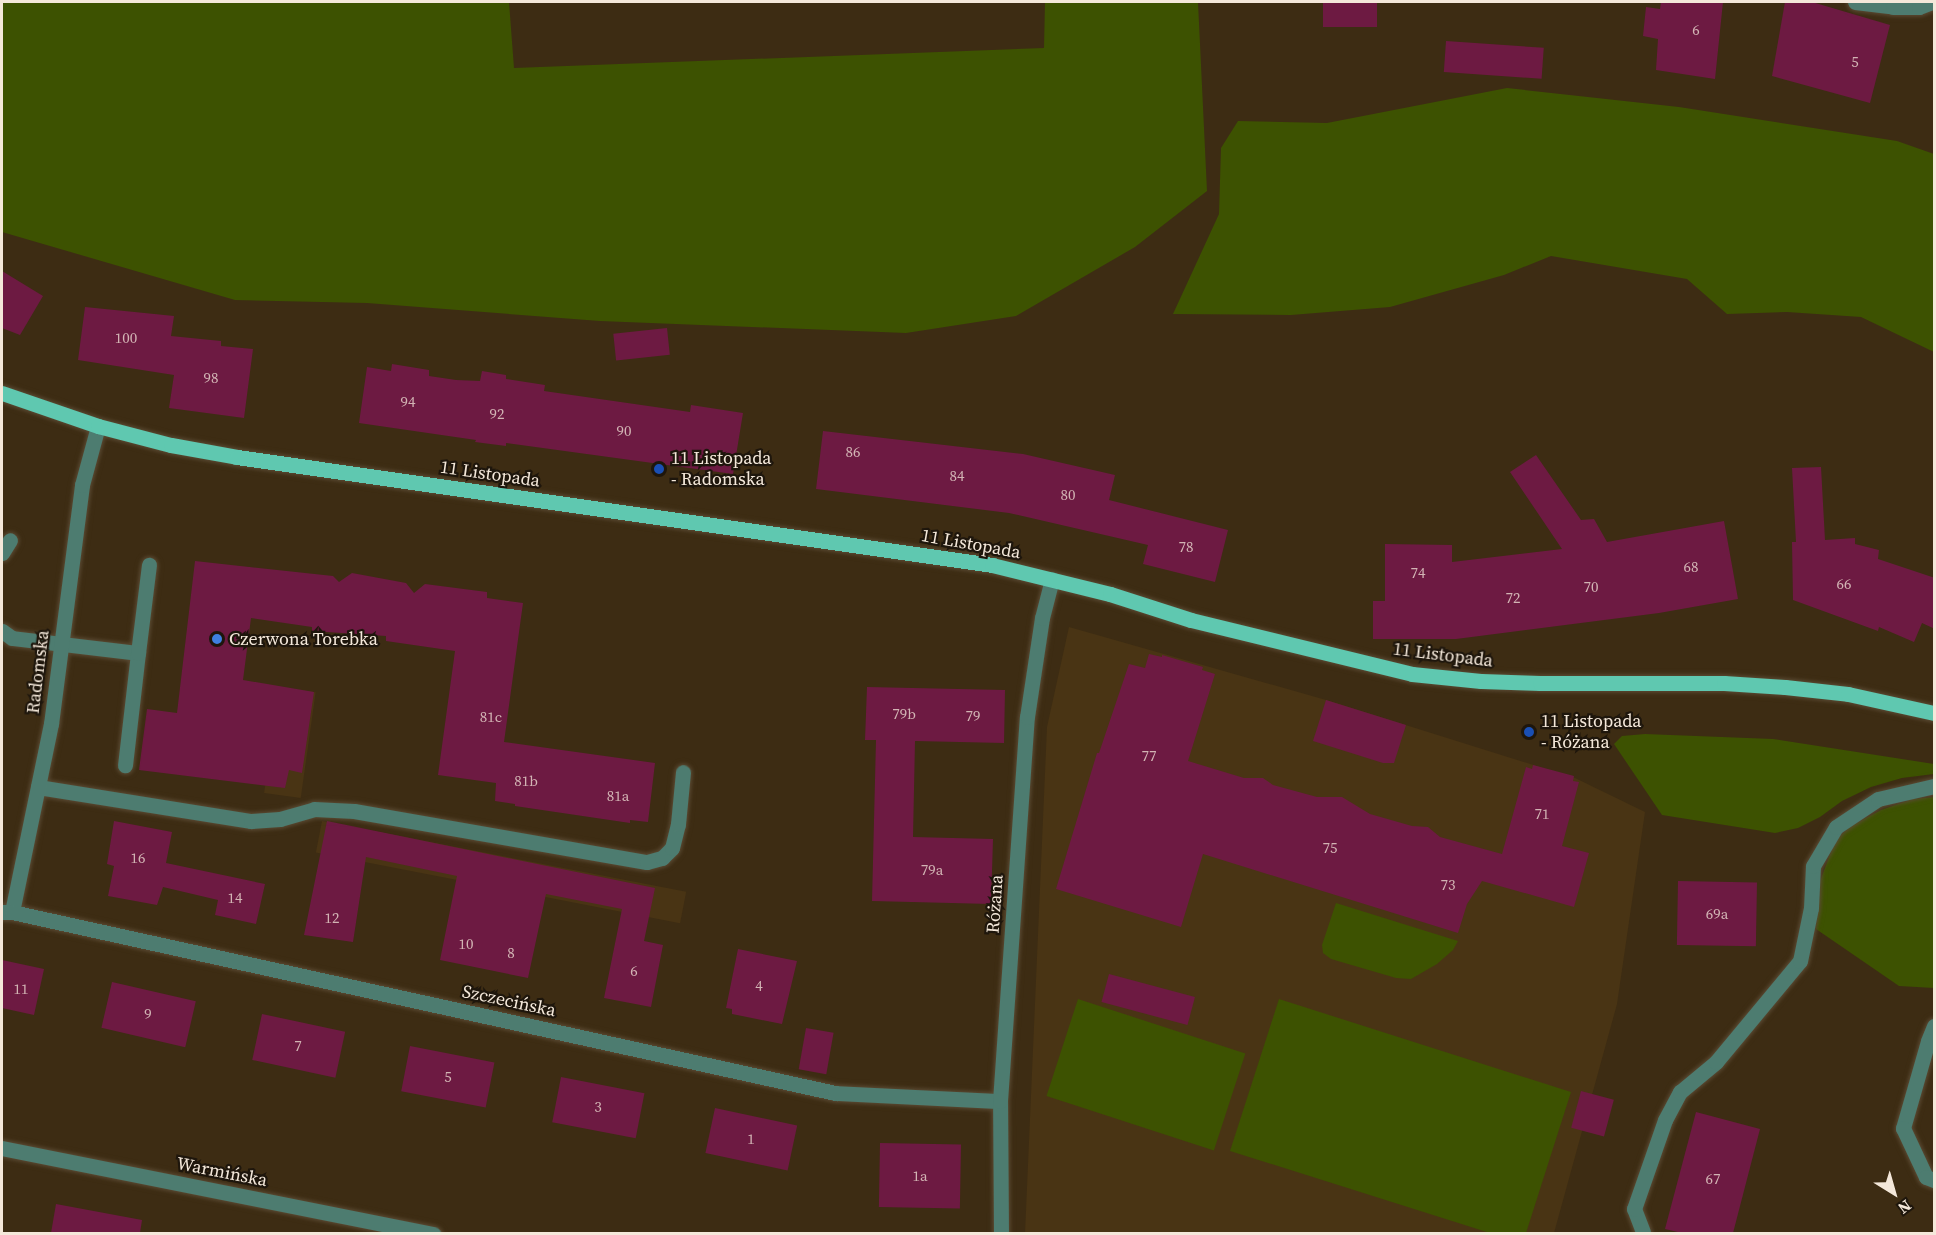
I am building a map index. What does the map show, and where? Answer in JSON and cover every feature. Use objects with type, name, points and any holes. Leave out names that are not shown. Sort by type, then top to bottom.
[{"type":"main road","name":"11 Listopada","points":[[2,393],[98,426],[171,445],[237,457],[992,565],[1052,579],[1202,623],[1412,674],[1528,683],[1724,683],[1785,687],[1848,694],[1935,712]]},
{"type":"street","points":[[1855,2],[1893,7],[1919,7],[1932,2]]},
{"type":"street","name":"Radomska","points":[[7,912],[51,724],[82,485],[98,426]]},
{"type":"street","points":[[125,765],[149,565]]},
{"type":"street","name":"Różana","points":[[1001,1233],[1000,1101],[1027,717],[1042,618],[1052,579]]},
{"type":"street","points":[[2,631],[12,638],[138,653]]},
{"type":"street","points":[[38,787],[250,821],[280,819],[314,808],[354,811],[647,862],[662,858],[672,848],[678,824],[683,772]]},
{"type":"street","points":[[1643,1232],[1634,1209],[1665,1120],[1680,1092],[1716,1062],[1800,961],[1811,908],[1813,866],[1836,827],[1878,799],[1935,786]]},
{"type":"street","name":"Szczecińska","points":[[7,912],[835,1093],[1000,1101]]},
{"type":"street","points":[[1935,1026],[1928,1041],[1903,1128],[1926,1177],[1935,1180]]},
{"type":"street","name":"Warmińska","points":[[2,1148],[434,1233]]},
{"type":"shaded area","points":[[1069,627],[1326,700],[1575,778],[1645,812],[1617,1004],[1554,1233],[1025,1234],[1047,727]]},
{"type":"shaded area","points":[[279,687],[316,692],[301,798],[264,793]]},
{"type":"shaded area","points":[[322,821],[686,892],[680,923],[316,852]]},
{"type":"green space","points":[[2,2],[509,2],[514,68],[1044,48],[1045,2],[1198,2],[1207,191],[1135,247],[1016,316],[906,333],[600,321],[367,303],[235,300],[2,232]]},
{"type":"green space","points":[[1507,88],[1679,107],[1897,141],[1934,154],[1934,352],[1861,317],[1787,312],[1727,314],[1687,279],[1551,256],[1504,275],[1390,307],[1291,315],[1173,314],[1219,214],[1221,148],[1238,121],[1327,123]]},
{"type":"green space","points":[[1645,734],[1773,739],[1934,764],[1934,774],[1902,778],[1871,787],[1842,801],[1820,817],[1798,828],[1775,833],[1662,815],[1614,744],[1622,736]]},
{"type":"green space","points":[[1934,797],[1934,988],[1899,986],[1816,929],[1819,884],[1835,841],[1849,827],[1881,810],[1913,799]]},
{"type":"green space","points":[[1336,903],[1458,941],[1453,950],[1437,964],[1411,979],[1396,978],[1331,959],[1323,953],[1322,945]]},
{"type":"green space","points":[[1078,999],[1245,1053],[1214,1150],[1046,1096]]},
{"type":"green space","points":[[1279,999],[1571,1092],[1526,1233],[1490,1233],[1230,1151]]},
{"type":"building","points":[[1323,2],[1377,2],[1377,27],[1323,27]]},
{"type":"building","points":[[1661,2],[1723,2],[1715,79],[1656,70],[1658,39],[1643,36],[1646,7],[1660,9]]},
{"type":"building","points":[[1785,2],[1812,2],[1890,25],[1870,103],[1772,76]]},
{"type":"building","points":[[1446,41],[1544,48],[1542,79],[1444,72]]},
{"type":"building","points":[[2,271],[43,296],[20,335],[2,328]]},
{"type":"building","points":[[85,307],[174,316],[171,336],[221,341],[221,346],[253,349],[244,418],[169,408],[174,375],[78,360]]},
{"type":"building","points":[[667,328],[670,355],[616,360],[613,334]]},
{"type":"building","points":[[392,364],[429,370],[429,376],[456,380],[480,381],[482,371],[506,375],[506,379],[545,385],[544,391],[690,412],[691,405],[743,413],[733,474],[506,443],[506,446],[475,442],[476,440],[359,423],[367,367],[391,371]]},
{"type":"building","points":[[823,431],[1023,454],[1115,475],[1109,500],[1228,530],[1215,582],[1143,564],[1148,545],[1009,513],[816,489]]},
{"type":"building","points":[[1536,455],[1581,520],[1594,519],[1607,542],[1724,521],[1738,599],[1659,613],[1456,639],[1373,639],[1373,601],[1385,601],[1385,544],[1452,545],[1452,562],[1562,549],[1510,472]]},
{"type":"building","points":[[1821,467],[1825,540],[1855,538],[1855,544],[1879,550],[1878,559],[1935,578],[1935,629],[1922,623],[1914,642],[1879,627],[1878,631],[1793,600],[1792,542],[1796,542],[1792,468]]},
{"type":"building","points":[[195,561],[333,576],[339,582],[352,573],[406,583],[414,593],[425,584],[487,592],[487,598],[523,603],[504,742],[655,763],[648,822],[630,820],[630,823],[515,806],[515,804],[495,801],[496,783],[438,775],[455,651],[386,641],[386,636],[312,631],[312,627],[251,618],[243,680],[314,692],[302,773],[289,770],[285,788],[139,770],[147,709],[177,713]]},
{"type":"building","points":[[1149,654],[1162,657],[1162,655],[1203,667],[1202,670],[1215,674],[1188,761],[1244,778],[1263,778],[1273,785],[1317,797],[1342,797],[1370,814],[1412,826],[1428,827],[1440,837],[1502,854],[1526,767],[1532,769],[1533,765],[1574,776],[1573,781],[1579,782],[1562,846],[1589,853],[1574,907],[1482,881],[1467,904],[1458,933],[1203,854],[1181,927],[1056,889],[1097,753],[1099,753],[1129,664],[1145,668]]},
{"type":"building","points":[[867,687],[1005,690],[1004,743],[915,741],[913,837],[993,839],[991,904],[872,901],[876,740],[865,740]]},
{"type":"building","points":[[1326,700],[1406,725],[1394,763],[1383,763],[1313,741]]},
{"type":"building","points":[[114,821],[172,832],[166,863],[265,884],[256,924],[215,915],[218,900],[163,887],[157,905],[108,896],[114,866],[107,864]]},
{"type":"building","points":[[327,821],[655,888],[644,941],[663,945],[651,1007],[604,998],[622,909],[546,894],[528,978],[440,960],[457,876],[366,857],[353,942],[304,935]]},
{"type":"building","points":[[1678,881],[1757,882],[1756,946],[1677,945]]},
{"type":"building","points":[[738,949],[797,961],[782,1024],[732,1014],[732,1009],[726,1008]]},
{"type":"building","points":[[2,960],[44,969],[34,1015],[2,1008]]},
{"type":"building","points":[[1109,974],[1195,997],[1187,1025],[1101,1002]]},
{"type":"building","points":[[112,982],[196,1001],[185,1047],[101,1028]]},
{"type":"building","points":[[262,1014],[345,1032],[335,1078],[252,1060]]},
{"type":"building","points":[[806,1028],[834,1033],[826,1074],[799,1069]]},
{"type":"building","points":[[410,1046],[494,1062],[486,1108],[401,1091]]},
{"type":"building","points":[[561,1077],[644,1093],[636,1138],[552,1122]]},
{"type":"building","points":[[1581,1091],[1614,1100],[1604,1137],[1571,1128]]},
{"type":"building","points":[[715,1108],[797,1125],[788,1170],[705,1153]]},
{"type":"building","points":[[1696,1112],[1760,1129],[1733,1233],[1682,1233],[1665,1229]]},
{"type":"building","points":[[880,1143],[961,1144],[960,1208],[879,1207]]},
{"type":"building","points":[[56,1204],[142,1220],[140,1233],[51,1233]]},
{"type":"place","name":"11 Listopada - Radomska","points":[[659,469]]},
{"type":"place","name":"Czerwona Torebka","points":[[217,639]]},
{"type":"place","name":"11 Listopada - Różana","points":[[1529,732]]}]
